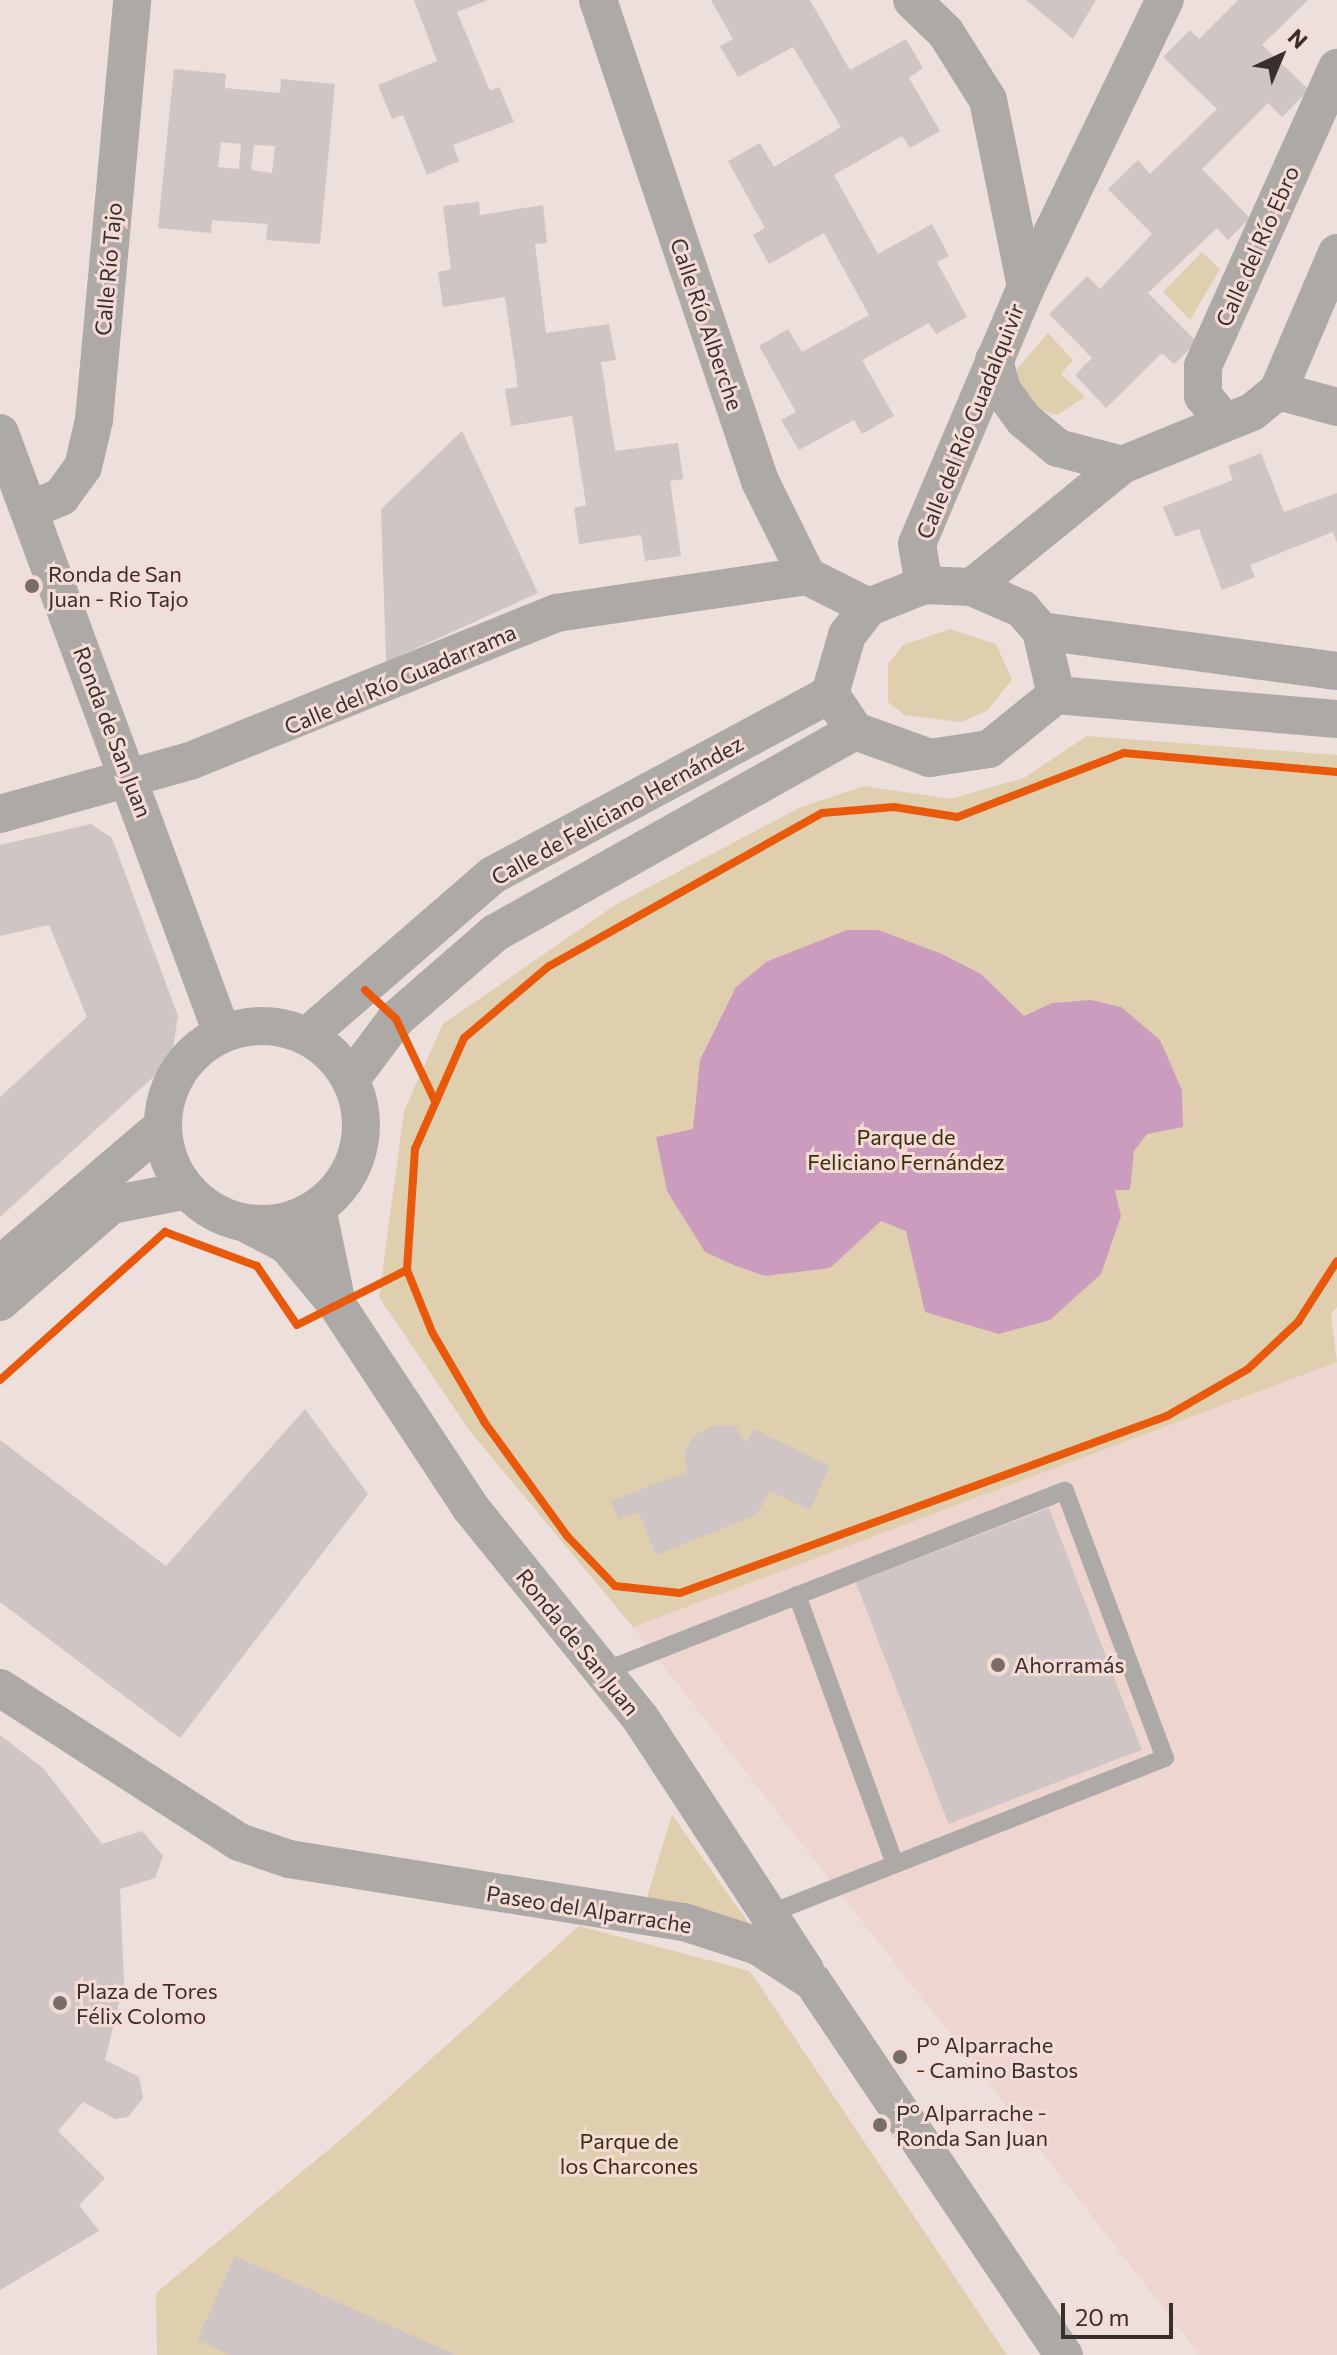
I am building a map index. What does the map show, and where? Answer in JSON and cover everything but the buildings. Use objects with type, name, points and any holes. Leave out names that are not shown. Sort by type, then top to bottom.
[{"type":"street","name":"Calle Río Tajo","points":[[30,510],[61,497],[83,467],[94,420],[132,0]]},
{"type":"street","name":"Calle Río Alberche","points":[[598,0],[760,481],[807,576]]},
{"type":"street","name":"Calle del Río Guadalquivir","points":[[912,0],[946,33],[988,100],[1026,287],[917,544],[924,585]]},
{"type":"street","points":[[1026,287],[1165,0]]},
{"type":"street","name":"Calle del Río Ebro","points":[[1225,422],[1203,396],[1203,366],[1337,68]]},
{"type":"street","points":[[972,587],[1122,465],[1225,422],[1278,391],[1337,253]]},
{"type":"street","points":[[994,360],[1002,390],[1024,420],[1058,448],[1122,465]]},
{"type":"street","points":[[1278,391],[1337,407]]},
{"type":"street","name":"Ronda de San Juan","points":[[0,433],[222,1033]]},
{"type":"street","points":[[807,576],[869,607]]},
{"type":"street","name":"Calle del Río Guadarrama","points":[[0,814],[131,782],[556,613],[807,576]]},
{"type":"street","points":[[1056,695],[1041,631],[1022,609],[972,587],[924,585],[869,607],[847,635],[830,694],[855,731],[930,758],[989,749],[1056,695],[1337,719]]},
{"type":"street","points":[[1041,631],[1337,671]]},
{"type":"street","name":"Calle de Feliciano Hernández","points":[[307,1036],[493,875],[830,694]]},
{"type":"street","points":[[351,1079],[396,1019],[495,933],[855,731]]},
{"type":"street","points":[[279,1027],[307,1036],[351,1079],[360,1106],[354,1163],[317,1208],[270,1224],[245,1223],[188,1190],[171,1163],[163,1126],[177,1073],[222,1033],[279,1027]]},
{"type":"street","points":[[0,1265],[163,1126]]},
{"type":"street","points":[[0,1302],[111,1205],[188,1190]]},
{"type":"street","name":"Ronda de San Juan","points":[[317,1208],[337,1305]]},
{"type":"street","name":"Ronda de San Juan","points":[[245,1223],[287,1245],[337,1305],[470,1507],[602,1672],[813,1982]]},
{"type":"street","name":"Paseo del Alparrache","points":[[0,1688],[239,1842],[289,1859],[684,1922],[758,1946],[813,1982],[1064,2355]]},
{"type":"lane","points":[[602,1672],[1065,1491],[1165,1758],[768,1914]]},
{"type":"lane","points":[[797,1595],[895,1864]]},
{"type":"shaded area","points":[[847,930],[878,930],[942,954],[981,974],[1024,1016],[1052,1003],[1091,1000],[1121,1007],[1160,1040],[1182,1090],[1183,1127],[1147,1134],[1134,1151],[1130,1190],[1115,1190],[1121,1216],[1101,1274],[1050,1320],[999,1334],[925,1312],[906,1231],[881,1221],[830,1268],[765,1276],[705,1252],[667,1191],[656,1137],[693,1129],[700,1060],[736,987],[766,962]]},
{"type":"shaded area","points":[[1337,1362],[1337,2355],[1200,2355],[633,1627]]},
{"type":"green space","points":[[1202,252],[1220,269],[1190,320],[1163,292]]},
{"type":"green space","points":[[1048,333],[1073,360],[1061,374],[1085,397],[1057,415],[1039,410],[1019,387],[1017,369]]},
{"type":"green space","points":[[950,629],[996,644],[1012,680],[987,711],[961,722],[904,715],[888,702],[888,664],[903,645]]},
{"type":"green space","name":"Parque de Feliciano Fernández","points":[[1087,736],[1337,755],[1337,1307],[1331,1314],[1337,1362],[633,1627],[469,1430],[379,1297],[404,1111],[443,1024],[615,905],[801,807],[864,786],[950,799],[1024,778]]},
{"type":"green space","points":[[672,1815],[755,1932],[647,1897]]},
{"type":"green space","name":"Parque de los Charcones","points":[[579,1926],[750,1971],[1007,2355],[157,2355],[156,2293],[351,2131]]},
{"type":"cycle path","points":[[1337,772],[1124,753],[957,817],[894,807],[822,813],[549,966],[464,1038],[415,1149],[407,1270],[432,1332],[485,1423],[567,1536],[615,1586],[680,1593],[1167,1416],[1248,1369],[1298,1322],[1337,1261]]},
{"type":"cycle path","points":[[365,990],[396,1019],[434,1099]]},
{"type":"cycle path","points":[[0,1380],[165,1232],[257,1266],[297,1325],[407,1270]]},
{"type":"place","name":"Ronda de San Juan - Rio Tajo","points":[[32,586]]},
{"type":"place","name":"Ahorramás","points":[[998,1665]]},
{"type":"place","name":"Plaza de Tores Félix Colomo","points":[[60,2003]]},
{"type":"place","name":"Pº Alparrache - Camino Bastos","points":[[900,2057]]},
{"type":"place","name":"Pº Alparrache - Ronda San Juan","points":[[880,2125]]}]
